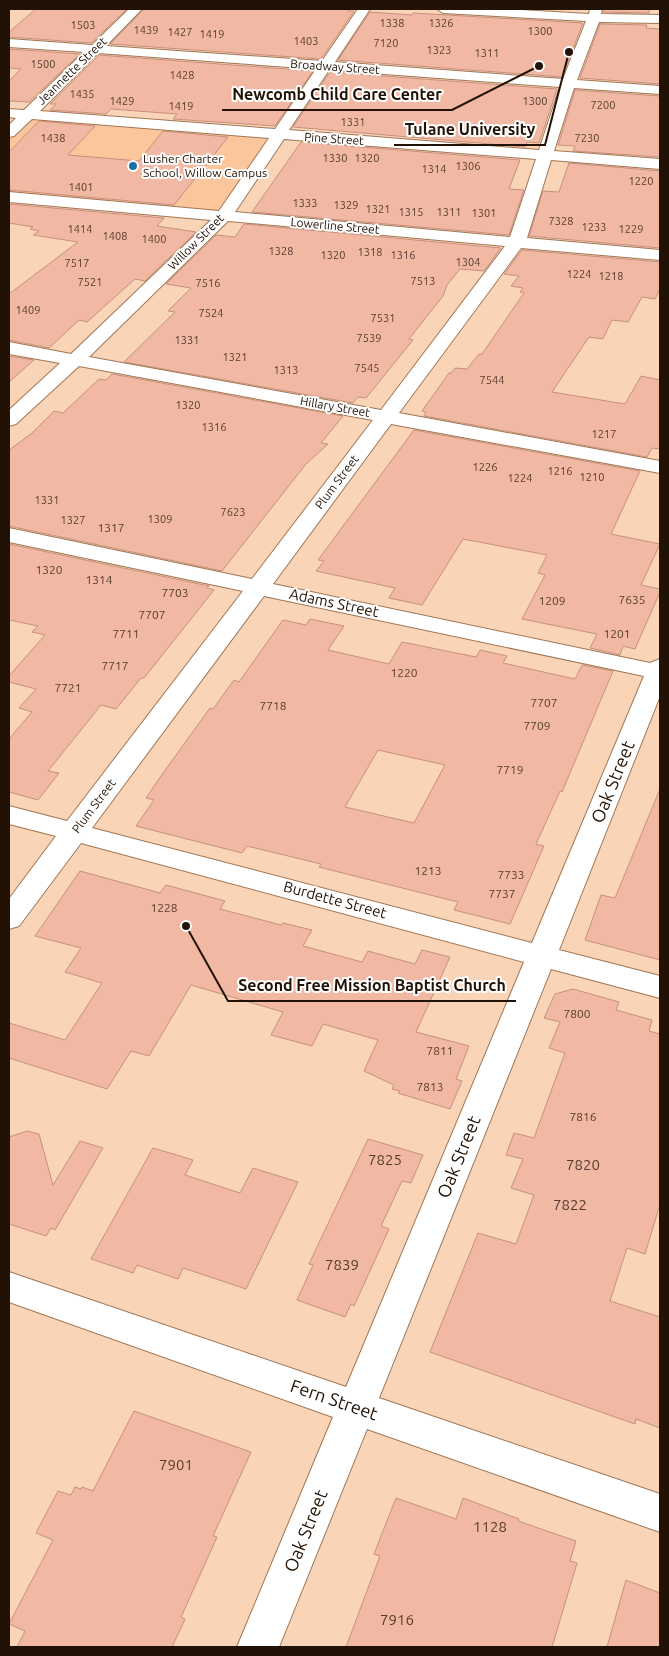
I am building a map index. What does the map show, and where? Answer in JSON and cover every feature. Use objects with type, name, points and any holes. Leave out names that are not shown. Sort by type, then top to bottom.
[{"type":"street","name":"Jeannette Street","points":[[9,133],[136,9]]},
{"type":"street","name":"Willow Street","points":[[9,420],[76,360],[224,216],[364,9]]},
{"type":"street","points":[[443,9],[595,13],[660,19]]},
{"type":"street","name":"Plum Street","points":[[9,919],[517,242],[570,80],[595,13]]},
{"type":"street","name":"Broadway Street","points":[[9,37],[98,47]]},
{"type":"street","name":"Broadway Street","points":[[9,43],[98,47],[570,80],[660,84]]},
{"type":"street","name":"Broadway Street","points":[[570,80],[660,90]]},
{"type":"street","name":"Pine Street","points":[[9,113],[660,164]]},
{"type":"street","name":"Lowerline Street","points":[[9,197],[660,255]]},
{"type":"street","name":"Hillary Street","points":[[9,348],[660,467]]},
{"type":"street","name":"Adams Street","points":[[9,535],[660,670]]},
{"type":"street","name":"Oak Street","points":[[258,1647],[660,670]]},
{"type":"street","name":"Burdette Street","points":[[9,815],[542,954],[660,987]]},
{"type":"street","name":"Fern Street","points":[[9,1287],[660,1513]]},
{"type":"shaded area","name":"Lusher Charter School, Willow Campus","points":[[27,115],[278,135],[224,216],[9,197],[9,133]]},
{"type":"building","points":[[36,9],[127,9],[91,43],[9,37],[9,32]]},
{"type":"building","points":[[144,9],[349,9],[348,11],[354,11],[321,59],[110,44]]},
{"type":"building","points":[[604,9],[649,9],[649,13],[603,12]]},
{"type":"building","points":[[370,12],[583,23],[562,77],[338,60]]},
{"type":"building","points":[[600,24],[647,25],[646,28],[660,29],[660,84],[580,78]]},
{"type":"building","points":[[9,49],[80,54],[29,102],[9,101],[9,81],[21,69],[9,68]]},
{"type":"building","points":[[99,55],[313,71],[275,126],[173,119],[177,114],[111,109],[106,114],[50,110],[56,104],[50,104]]},
{"type":"building","points":[[330,72],[557,89],[539,143],[527,142],[525,147],[293,127]]},
{"type":"building","points":[[575,90],[660,96],[660,157],[573,151],[575,146],[558,145]]},
{"type":"building","points":[[39,121],[95,126],[68,155],[139,161],[163,131],[228,137],[174,205],[9,190],[9,152]]},
{"type":"building","points":[[301,142],[520,160],[509,189],[524,190],[509,235],[252,212]]},
{"type":"building","points":[[569,163],[660,171],[660,248],[529,236],[543,191],[559,192]]},
{"type":"building","points":[[9,204],[164,218],[157,226],[196,232],[145,281],[135,279],[87,322],[79,320],[49,348],[9,340],[9,294],[78,242],[33,235],[39,231],[30,229],[33,227],[9,223]]},
{"type":"building","points":[[244,224],[501,248],[484,271],[460,269],[447,285],[443,296],[409,339],[413,340],[366,398],[358,397],[353,403],[124,362],[175,312],[168,311],[191,288],[166,284],[216,235],[235,237]]},
{"type":"building","points":[[522,250],[660,262],[660,289],[655,299],[642,297],[628,322],[612,320],[603,339],[589,337],[552,392],[625,404],[641,376],[660,380],[660,449],[652,448],[647,457],[424,416],[426,412],[422,411],[449,373],[455,368],[467,369],[479,354],[482,354],[524,293],[520,292],[523,288],[511,286],[519,276],[504,274]]},
{"type":"building","points":[[9,356],[34,360],[9,382]]},
{"type":"building","points":[[112,374],[343,416],[321,443],[328,444],[306,464],[222,571],[9,526],[9,450],[32,433],[54,411],[63,413],[99,379],[106,380]]},
{"type":"building","points":[[414,430],[640,471],[611,534],[660,544],[641,585],[660,589],[660,592],[635,649],[623,646],[620,655],[590,648],[597,634],[522,619],[545,575],[538,573],[547,555],[463,539],[422,605],[389,598],[395,588],[316,571],[324,561],[318,560]]},
{"type":"building","points":[[9,544],[209,586],[207,588],[214,590],[144,678],[141,678],[116,709],[101,705],[48,771],[59,773],[38,800],[9,792],[9,739],[32,712],[19,708],[36,689],[9,682],[9,676],[45,635],[32,632],[38,626],[9,620]]},
{"type":"building","points":[[310,619],[344,626],[328,650],[389,664],[402,642],[476,657],[480,650],[507,656],[503,663],[575,679],[582,665],[613,671],[562,792],[560,791],[536,844],[544,846],[510,924],[454,910],[458,902],[319,867],[321,864],[247,846],[242,853],[136,826],[154,800],[146,798],[161,776],[210,708],[213,709],[234,680],[239,682],[283,620],[306,625]],"holes":[[[378,750],[445,765],[414,823],[345,807]]]},
{"type":"building","points":[[660,789],[660,960],[585,940],[601,895],[615,898]]},
{"type":"building","points":[[80,871],[160,893],[166,885],[225,901],[220,909],[281,925],[283,923],[312,930],[303,946],[362,962],[368,951],[415,964],[422,950],[450,957],[416,1032],[469,1046],[456,1079],[462,1081],[450,1109],[398,1093],[400,1091],[392,1089],[394,1085],[364,1071],[378,1040],[323,1024],[312,1046],[271,1035],[283,1012],[191,985],[149,1056],[131,1051],[107,1089],[9,1058],[9,1023],[65,1040],[102,983],[65,972],[81,948],[35,936]]},
{"type":"building","points":[[573,989],[619,1002],[616,1010],[652,1020],[649,1031],[660,1034],[660,1204],[645,1254],[627,1248],[610,1301],[660,1317],[660,1428],[636,1419],[635,1424],[430,1352],[478,1233],[516,1244],[534,1195],[511,1188],[523,1159],[506,1155],[514,1133],[534,1138],[565,1053],[549,1048],[560,1022],[544,1018],[555,994]]},
{"type":"building","points":[[27,1131],[39,1134],[53,1185],[80,1141],[103,1148],[55,1230],[51,1228],[46,1236],[9,1224],[9,1137]]},
{"type":"building","points":[[368,1139],[423,1155],[411,1183],[402,1181],[381,1226],[389,1229],[354,1306],[351,1304],[345,1317],[297,1300],[313,1265],[309,1264]]},
{"type":"building","points":[[153,1148],[193,1160],[185,1175],[240,1193],[253,1168],[298,1182],[246,1289],[183,1268],[178,1279],[137,1265],[133,1273],[91,1259]]},
{"type":"building","points":[[134,1411],[251,1452],[213,1536],[217,1537],[181,1617],[185,1619],[172,1647],[17,1647],[25,1631],[9,1624],[53,1540],[36,1533],[58,1491],[71,1495],[75,1487],[81,1489],[82,1487],[93,1491]]},
{"type":"building","points":[[396,1498],[456,1519],[463,1498],[519,1519],[518,1521],[576,1541],[570,1561],[577,1563],[552,1647],[346,1647],[380,1556],[374,1554]]},
{"type":"building","points":[[626,1580],[660,1593],[660,1647],[607,1647]]},
{"type":"place","name":"Tulane University","points":[[569,52]]},
{"type":"place","name":"Newcomb Child Care Center","points":[[539,66]]},
{"type":"place","name":"Lusher Charter School, Willow Campus","points":[[133,166]]},
{"type":"place","name":"Second Free Mission Baptist Church","points":[[186,926]]}]
